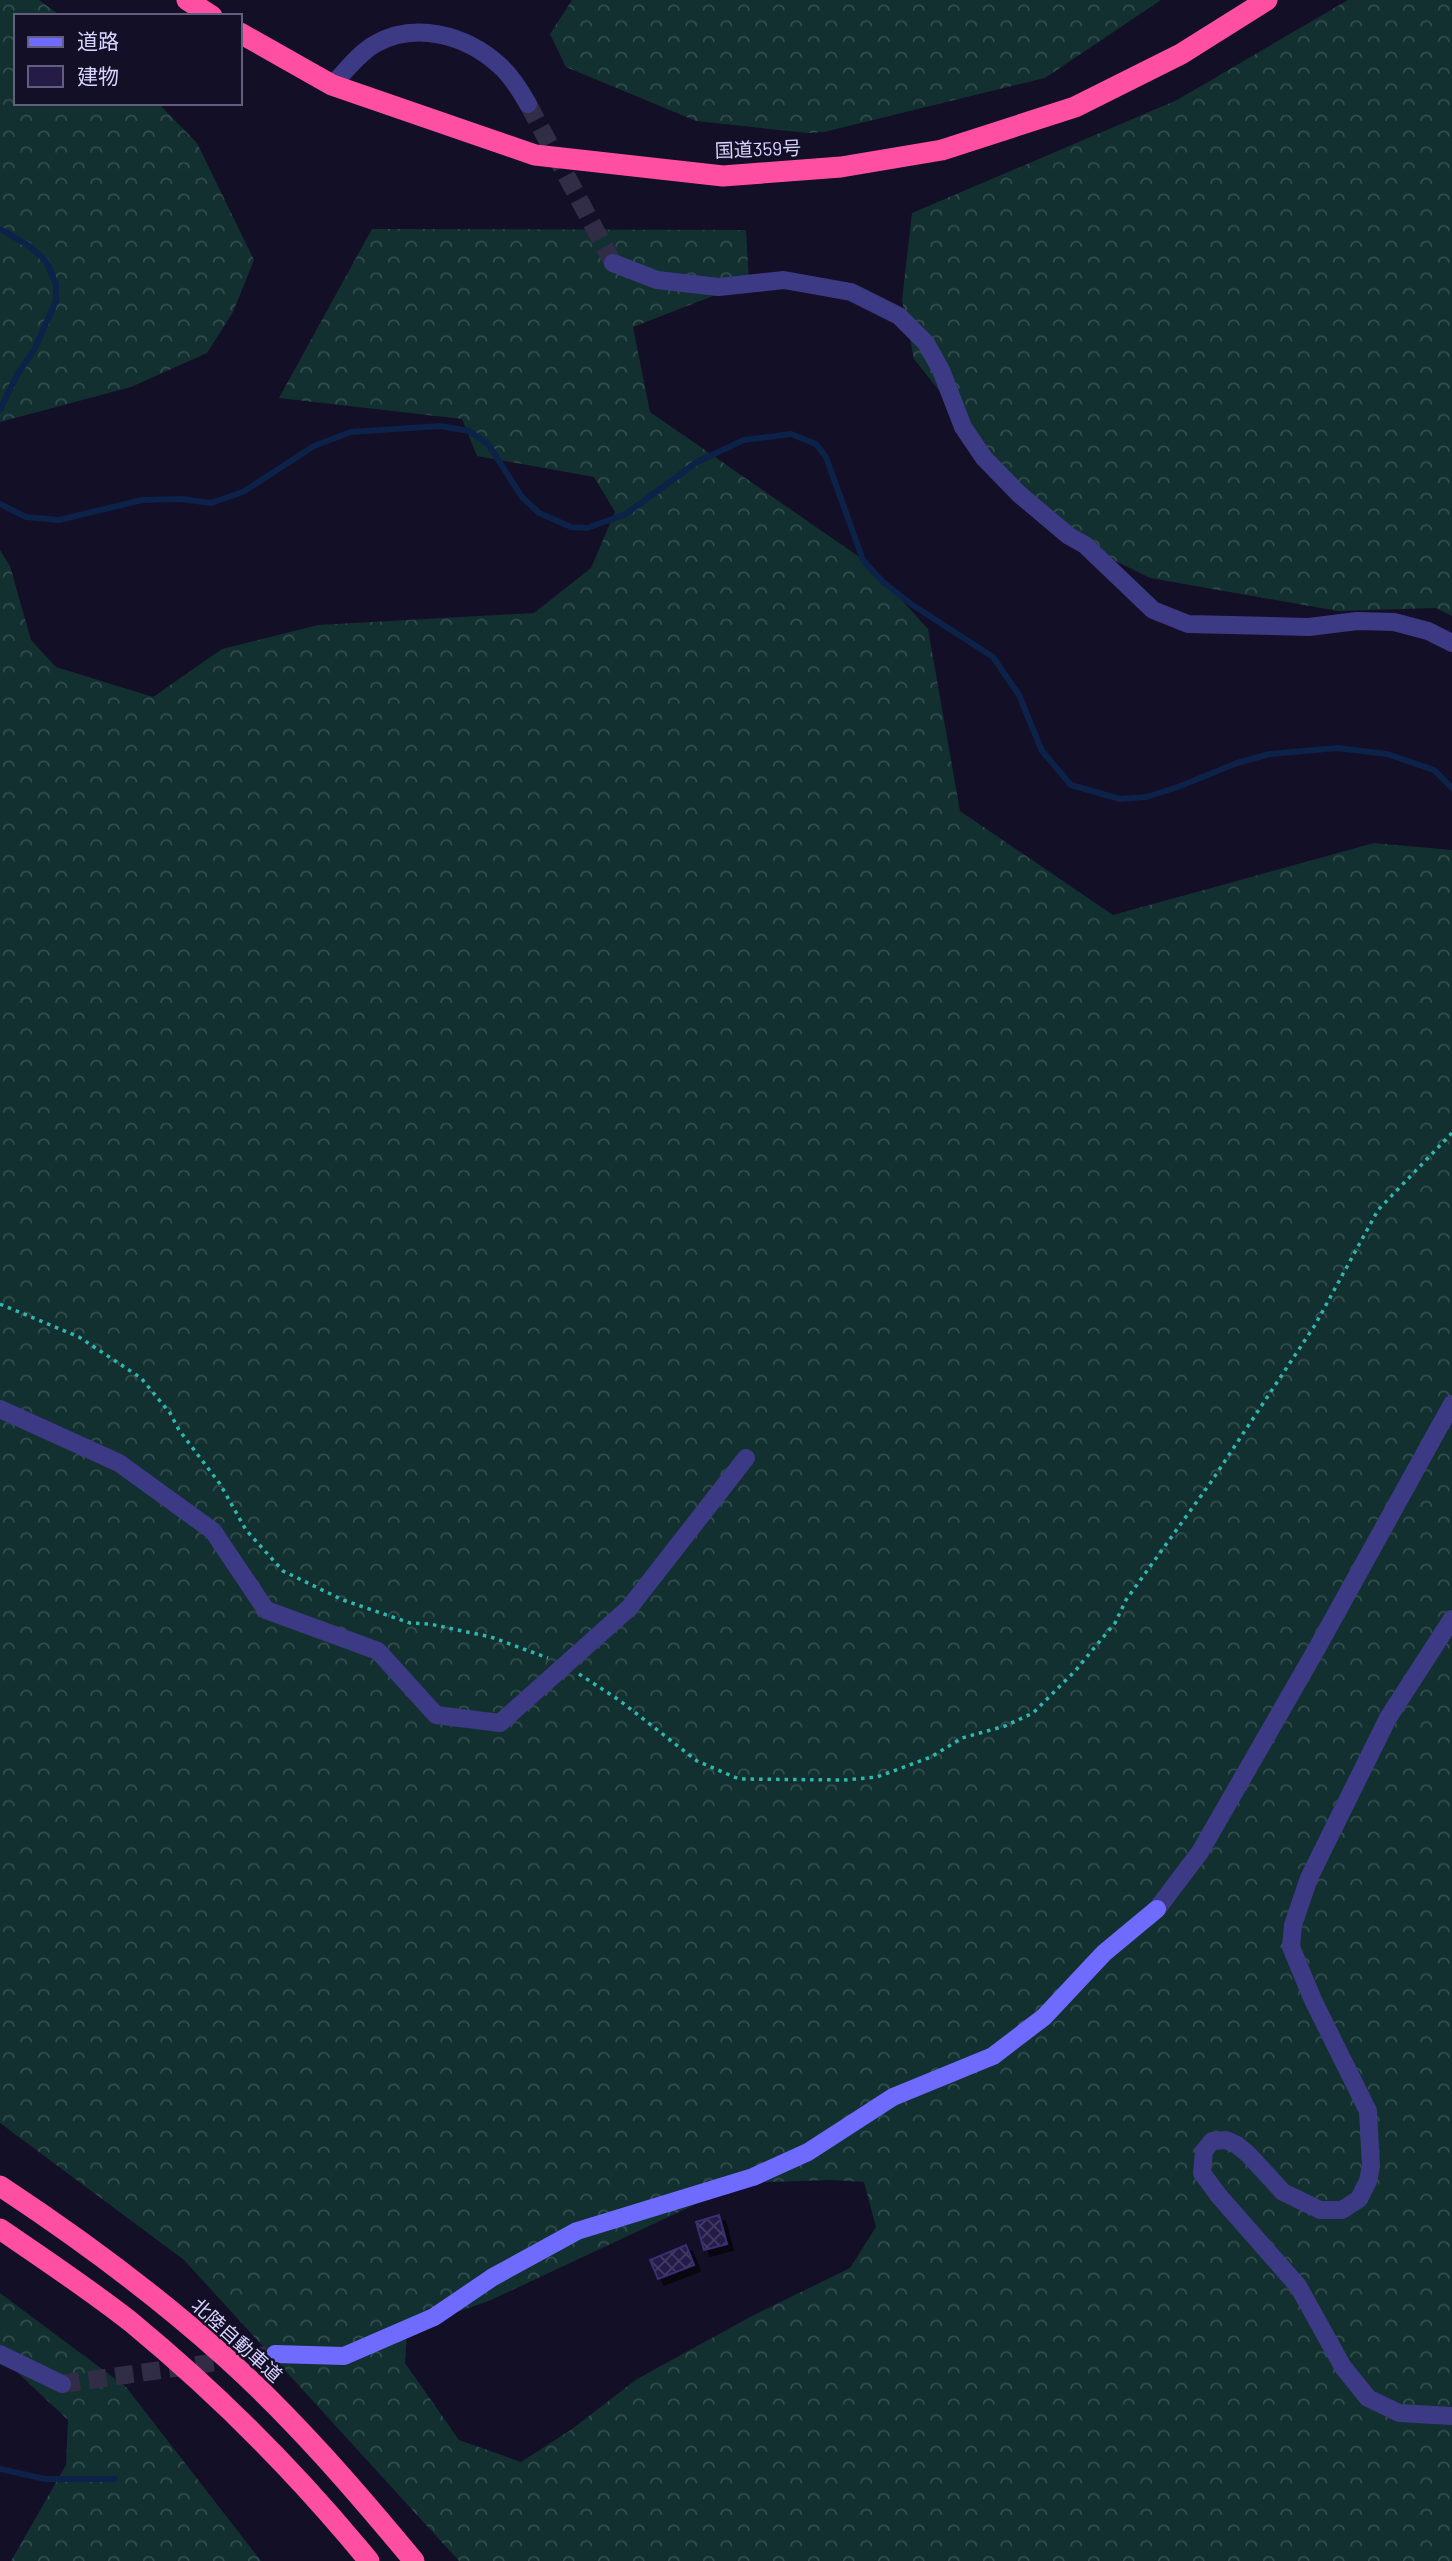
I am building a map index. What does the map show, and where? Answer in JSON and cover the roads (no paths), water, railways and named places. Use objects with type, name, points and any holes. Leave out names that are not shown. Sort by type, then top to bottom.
[{"type":"highway","points":[[187,0],[209,14]]},
{"type":"highway","name":"国道359号","points":[[242,34],[332,85],[535,155],[723,176],[841,167],[942,150],[1075,107],[1181,54],[1267,0]]},
{"type":"highway","name":"北陸自動車道","points":[[0,2186],[86,2244],[226,2358],[342,2477],[414,2561]]},
{"type":"highway","points":[[0,2229],[130,2322],[202,2385],[340,2525],[369,2561]]},
{"type":"street","points":[[332,85],[373,45],[420,31],[442,34],[499,64],[528,104]]},
{"type":"street","points":[[613,263],[657,280],[719,287],[784,280],[852,292],[899,316],[926,343],[941,370],[963,427],[984,458],[1019,495],[1069,536],[1085,545],[1153,610],[1188,624],[1309,627],[1357,621],[1394,622],[1428,631],[1452,643]]},
{"type":"street","points":[[275,2354],[344,2356],[434,2317],[493,2277],[577,2231],[753,2177],[808,2152],[893,2097],[993,2056],[1044,2017],[1104,1953],[1157,1909],[1206,1840],[1316,1650],[1452,1404]]},
{"type":"street","points":[[0,1409],[119,1463],[213,1531],[266,1610],[378,1651],[436,1715],[500,1723],[629,1608],[747,1458]]},
{"type":"street","points":[[1452,1619],[1388,1718],[1310,1878],[1293,1924],[1290,1947],[1368,2111],[1371,2166],[1368,2181],[1359,2199],[1342,2210],[1320,2210],[1283,2192],[1248,2154],[1226,2140],[1212,2141],[1204,2151],[1202,2173],[1298,2286],[1343,2367],[1368,2398],[1399,2413],[1452,2416]]},
{"type":"street","points":[[0,2354],[62,2384]]},
{"type":"waterway","points":[[0,229],[28,245],[46,261],[56,284],[56,301],[34,350],[17,375],[0,410]]},
{"type":"waterway","points":[[0,504],[26,517],[59,520],[142,500],[181,499],[211,503],[243,492],[314,446],[351,432],[440,426],[469,431],[488,444],[522,497],[539,513],[571,527],[587,528],[626,514],[697,462],[744,440],[791,434],[816,444],[826,457],[863,560],[882,581],[911,604],[993,657],[1019,695],[1042,751],[1071,785],[1120,799],[1146,797],[1237,763],[1270,754],[1337,748],[1387,754],[1434,770],[1452,788]]},
{"type":"waterway","points":[[0,2469],[45,2479],[114,2479]]},
{"type":"tunnel","points":[[528,104],[613,263]]},
{"type":"tunnel","points":[[62,2384],[275,2354]]}]
